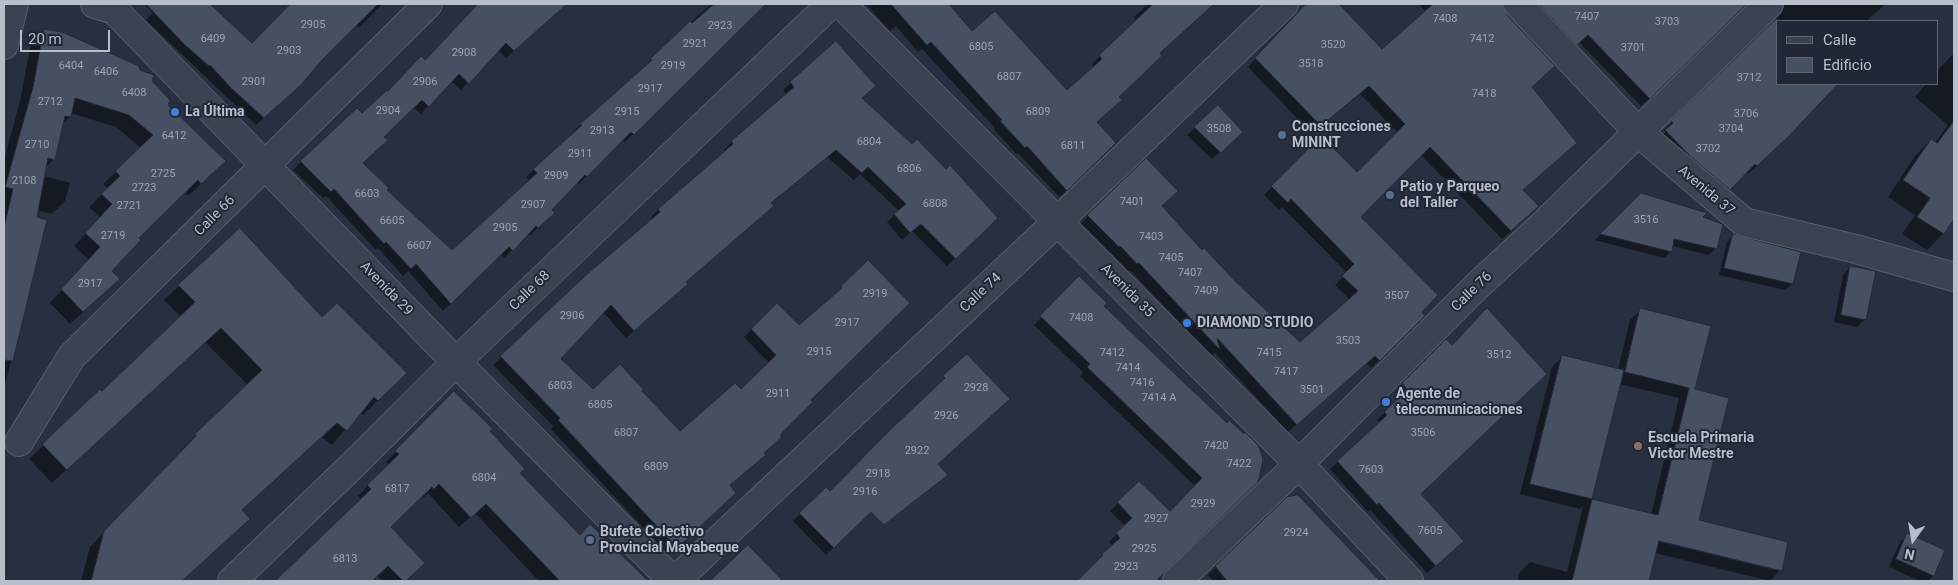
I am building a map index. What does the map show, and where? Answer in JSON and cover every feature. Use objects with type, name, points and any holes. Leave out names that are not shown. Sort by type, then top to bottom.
[{"type":"street","points":[[4,45],[14,4]]},
{"type":"street","name":"Avenida 29","points":[[95,4],[114,10],[456,362],[674,581]]},
{"type":"street","name":"Calle 66","points":[[19,442],[72,356],[428,4]]},
{"type":"street","name":"Calle 68","points":[[232,581],[358,460],[456,362],[831,4]]},
{"type":"street","name":"Avenida 35","points":[[841,4],[1299,464],[1409,581]]},
{"type":"street","name":"Calle 74","points":[[674,581],[1058,221],[1284,4]]},
{"type":"street","name":"Avenida 37","points":[[1518,4],[1638,132],[1744,222],[1856,249],[1954,277]]},
{"type":"street","name":"Calle 76","points":[[1177,581],[1299,464],[1476,287],[1545,223],[1769,4]]},
{"type":"building","points":[[146,4],[210,4],[252,43],[290,4],[378,4],[322,60],[301,85],[264,118],[231,88],[210,65],[185,45]]},
{"type":"building","points":[[478,4],[567,4],[514,51],[506,43],[469,84],[459,74],[429,107],[422,100],[384,137],[388,140],[363,163],[389,188],[387,190],[452,250],[537,173],[533,169],[652,60],[650,59],[690,21],[692,23],[714,4],[766,4],[634,135],[631,132],[587,177],[585,175],[552,210],[555,213],[538,228],[536,226],[513,251],[509,247],[451,304],[416,264],[411,269],[386,242],[384,244],[334,189],[331,192],[300,161],[357,108],[362,113],[388,91],[421,56],[425,60]]},
{"type":"building","points":[[891,4],[949,4],[972,31],[995,11],[1067,90],[1102,59],[1099,55],[1153,4],[1214,4],[1160,53],[1162,56],[1119,97],[1122,100],[1097,122],[1116,143],[1067,191],[1027,146],[1025,148],[1000,121],[1002,120],[931,42],[927,45]]},
{"type":"building","points":[[1306,4],[1339,4],[1382,49],[1433,4],[1503,4],[1507,15],[1555,66],[1532,87],[1577,143],[1523,190],[1539,206],[1511,231],[1430,147],[1361,217],[1438,295],[1422,312],[1425,316],[1380,361],[1375,356],[1297,425],[1217,338],[1220,350],[1139,263],[1137,264],[1087,215],[1146,158],[1178,191],[1162,206],[1202,250],[1204,248],[1236,282],[1300,342],[1358,291],[1342,276],[1354,264],[1291,199],[1288,203],[1271,186],[1321,136],[1357,172],[1405,124],[1369,86],[1321,126],[1255,58]]},
{"type":"building","points":[[1539,4],[1747,4],[1650,99],[1588,35],[1577,45]]},
{"type":"building","points":[[1777,18],[1776,85],[1837,85],[1788,137],[1757,166],[1755,164],[1730,190],[1691,157],[1665,130],[1673,123],[1671,121]]},
{"type":"building","points":[[44,29],[62,32],[139,66],[140,70],[154,75],[152,81],[170,100],[168,105],[226,161],[201,184],[198,180],[139,238],[141,240],[112,271],[120,279],[83,312],[61,289],[100,247],[85,233],[112,204],[101,194],[120,176],[115,171],[153,135],[129,115],[75,98],[71,117],[65,116],[55,160],[48,158],[37,217],[47,220],[13,361],[4,360],[4,227],[13,189],[5,187],[33,87]]},
{"type":"building","points":[[836,41],[876,86],[862,98],[912,144],[917,139],[946,169],[950,165],[998,218],[956,259],[921,224],[910,233],[894,214],[906,204],[868,167],[862,173],[836,150],[771,203],[774,206],[686,282],[688,284],[634,331],[611,305],[561,359],[593,389],[620,364],[643,389],[642,391],[680,431],[735,383],[741,389],[776,355],[751,329],[777,303],[799,325],[842,288],[841,286],[868,260],[910,303],[811,400],[813,402],[780,435],[782,437],[764,453],[766,455],[730,485],[736,493],[677,548],[558,420],[560,418],[500,356],[586,275],[660,212],[658,209],[733,144],[731,141],[794,87],[790,82]]},
{"type":"building","points":[[1218,105],[1243,132],[1221,153],[1194,127]]},
{"type":"building","points":[[1954,121],[1954,219],[1944,234],[1917,217],[1930,198],[1903,180],[1931,139],[1937,143]]},
{"type":"building","points":[[1641,193],[1707,213],[1703,217],[1722,224],[1717,249],[1674,239],[1672,252],[1600,234]]},
{"type":"building","points":[[240,228],[322,317],[337,303],[407,373],[378,401],[374,397],[347,431],[337,423],[242,510],[250,519],[182,581],[91,581],[104,531],[196,436],[195,434],[262,370],[221,328],[67,470],[42,444],[100,389],[102,391],[195,302],[178,285]]},
{"type":"building","points":[[1733,234],[1801,252],[1793,284],[1724,268]]},
{"type":"building","points":[[1850,266],[1876,271],[1866,320],[1841,315]]},
{"type":"building","points":[[1079,276],[1107,303],[1104,306],[1227,423],[1229,420],[1244,434],[1245,432],[1258,445],[1262,455],[1263,461],[1258,482],[1156,581],[1077,581],[1120,538],[1116,533],[1132,518],[1117,502],[1139,481],[1170,511],[1202,478],[1087,367],[1090,364],[1040,316]]},
{"type":"building","points":[[1487,308],[1547,374],[1421,494],[1464,541],[1436,566],[1379,503],[1377,505],[1337,461],[1387,415],[1384,412],[1407,390],[1402,383],[1446,339],[1452,345]]},
{"type":"building","points":[[1640,308],[1711,326],[1695,389],[1729,398],[1699,520],[1788,542],[1782,571],[1659,541],[1649,581],[1572,581],[1592,499],[1658,515],[1689,388],[1625,372]]},
{"type":"building","points":[[967,354],[1010,399],[938,464],[948,475],[884,525],[871,512],[834,548],[799,513],[826,487],[830,491]]},
{"type":"building","points":[[1562,355],[1624,370],[1592,499],[1530,484]]},
{"type":"building","points":[[454,391],[493,429],[490,431],[525,469],[520,473],[580,535],[590,524],[648,581],[560,581],[486,504],[471,518],[439,484],[434,489],[432,487],[391,527],[425,563],[406,581],[403,581],[388,566],[372,581],[275,581],[371,489],[367,485],[399,454],[395,451]]},
{"type":"building","points":[[1298,495],[1380,581],[1227,581],[1215,566],[1287,497]]},
{"type":"building","points":[[1907,533],[1945,550],[1934,576],[1896,559]]},
{"type":"building","points":[[748,545],[783,581],[710,581]]},
{"type":"place","name":"La Última","points":[[175,112]]},
{"type":"place","name":"Construcciones MININT","points":[[1282,135]]},
{"type":"place","name":"Patio y Parqueo del Taller","points":[[1390,195]]},
{"type":"place","name":"DIAMOND STUDIO","points":[[1187,323]]},
{"type":"place","name":"Agente de telecomunicaciones","points":[[1386,402]]},
{"type":"place","name":"Escuela Primaria Victor Mestre","points":[[1638,446]]},
{"type":"place","name":"Bufete Colectivo Provincial Mayabeque","points":[[590,540]]}]
